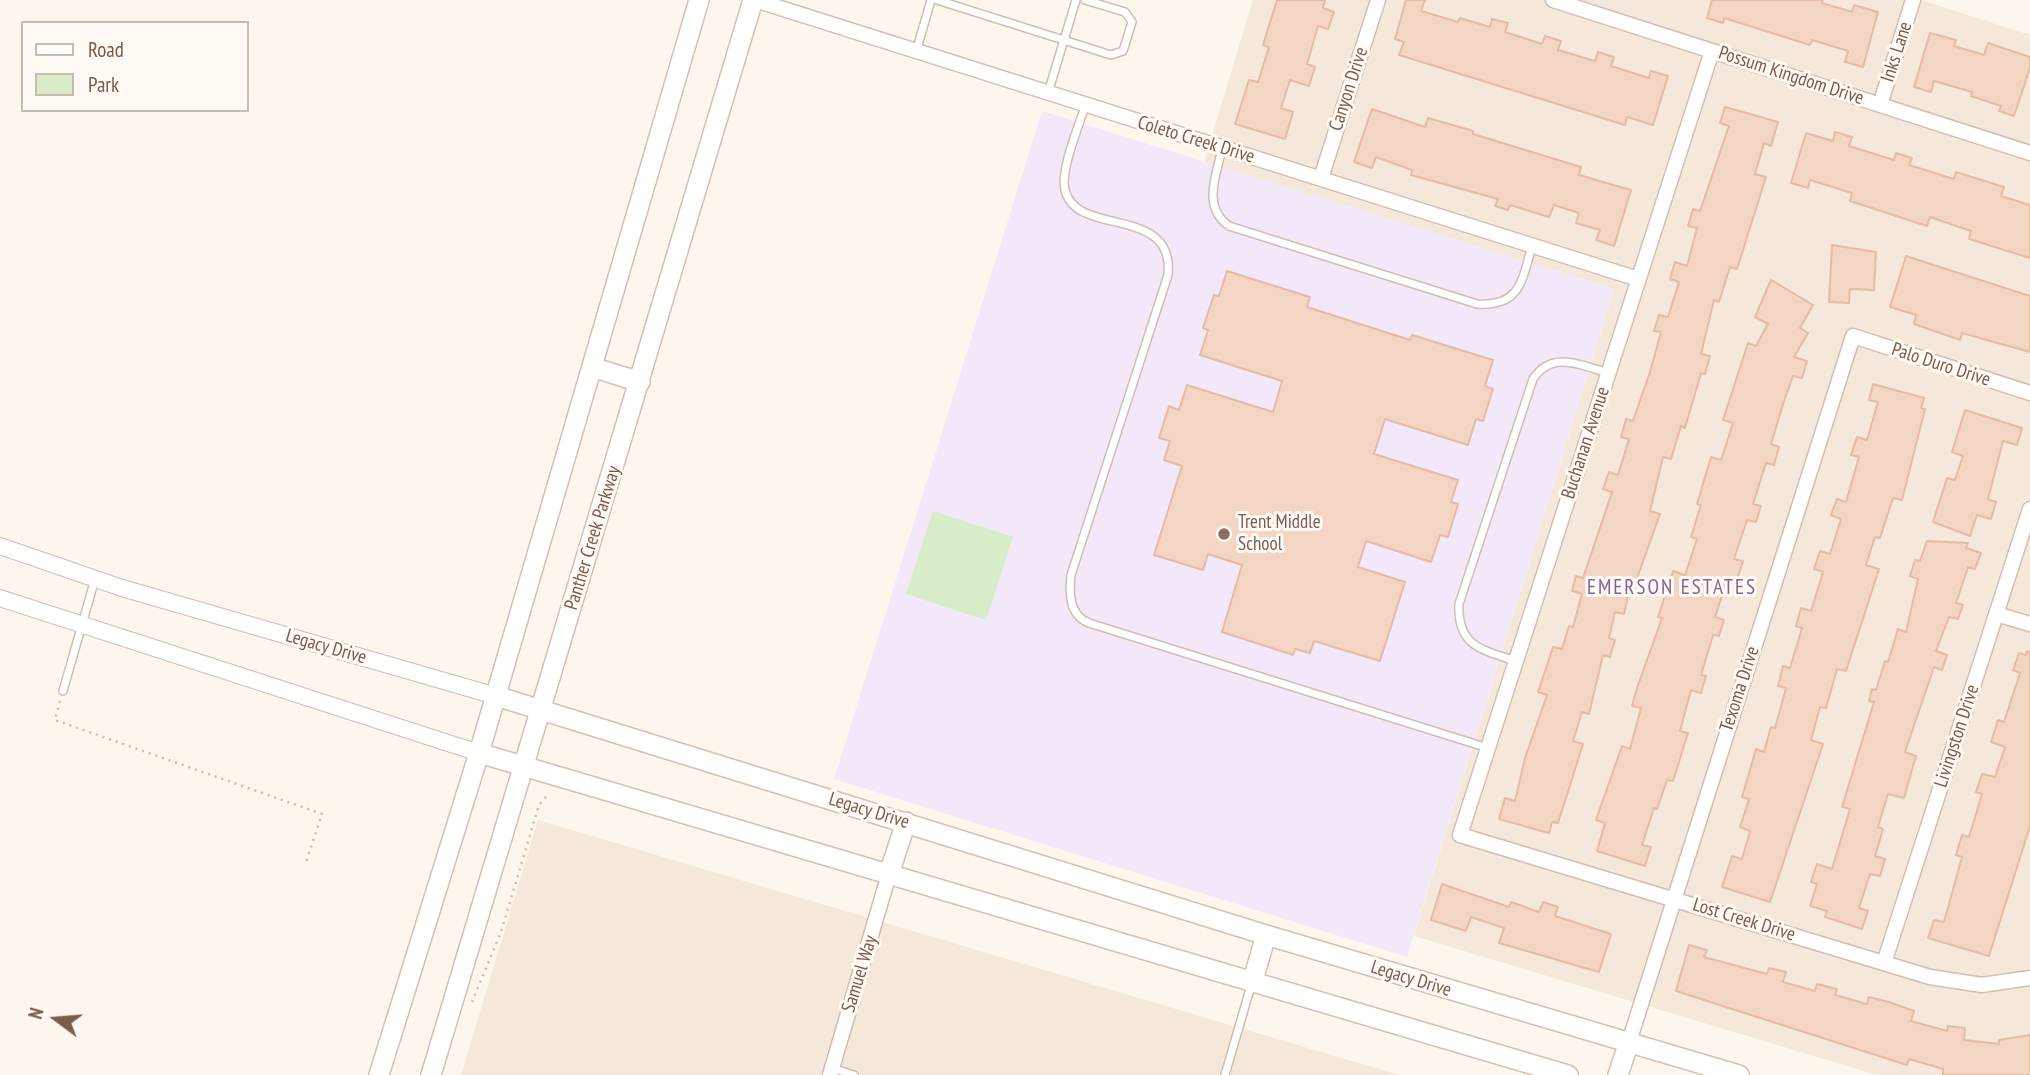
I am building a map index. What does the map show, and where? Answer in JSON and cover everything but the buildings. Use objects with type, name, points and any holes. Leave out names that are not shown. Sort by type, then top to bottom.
[{"type":"main road","points":[[379,1075],[496,696],[699,0]]},
{"type":"main road","name":"Panther Creek Parkway","points":[[431,1075],[754,0]]},
{"type":"main road","points":[[592,367],[639,382]]},
{"type":"main road","name":"Legacy Drive","points":[[496,696],[1266,935],[1739,1075]]},
{"type":"main road","points":[[479,753],[1253,979],[1568,1075]]},
{"type":"main road","points":[[890,874],[906,822]]},
{"type":"main road","points":[[1253,979],[1266,935]]},
{"type":"main road","points":[[1618,1075],[1629,1042]]},
{"type":"street","name":"Coleto Creek Drive","points":[[754,0],[1638,279]]},
{"type":"street","name":"Canyon Drive","points":[[1321,178],[1378,0]]},
{"type":"street","name":"Possum Kingdom Drive","points":[[1553,0],[2030,153]]},
{"type":"street","name":"Inks Lane","points":[[1880,105],[1913,0]]},
{"type":"street","name":"Buchanan Avenue","points":[[1460,835],[1712,51]]},
{"type":"street","name":"Palo Duro Drive","points":[[1853,336],[2030,393]]},
{"type":"street","name":"Texoma Drive","points":[[1629,1042],[1853,336]]},
{"type":"street","name":"Livingston Drive","points":[[1885,963],[2030,509]]},
{"type":"street","name":"Legacy Drive","points":[[0,546],[95,579],[496,696]]},
{"type":"street","points":[[0,598],[479,753]]},
{"type":"street","points":[[1996,614],[2030,624]]},
{"type":"street","name":"Lost Creek Drive","points":[[1460,835],[1885,963],[1965,984],[2000,984],[2030,978]]},
{"type":"street","name":"Samuel Way","points":[[831,1072],[890,874]]},
{"type":"lane","points":[[916,52],[934,0],[1111,55],[1123,51],[1132,22],[1125,12],[1085,0]]},
{"type":"lane","points":[[1048,94],[1076,0]]},
{"type":"lane","points":[[1085,106],[1064,177],[1065,191],[1070,201],[1085,212],[1154,236],[1164,246],[1169,260],[1168,275],[1071,575],[1071,604],[1076,613],[1090,623],[1488,748]]},
{"type":"lane","points":[[1222,149],[1212,192],[1213,208],[1218,218],[1229,226],[1464,300],[1489,305],[1501,304],[1511,297],[1521,285],[1532,246]]},
{"type":"lane","points":[[1516,661],[1483,650],[1466,638],[1458,625],[1459,604],[1533,379],[1539,369],[1564,360],[1608,373]]},
{"type":"lane","points":[[62,691],[95,579]]},
{"type":"lane","points":[[1225,1075],[1253,979]]},
{"type":"lane","points":[[831,1072],[854,1075]]},
{"type":"path","points":[[62,691],[55,720],[322,814],[305,865]]},
{"type":"path","points":[[469,1012],[501,932],[539,805],[552,791]]},
{"type":"shaded area","points":[[1253,0],[1921,0],[2030,35],[2030,1075],[1877,1075],[1414,936],[1614,289],[1204,162]]},
{"type":"shaded area","name":"Trent Middle School","points":[[1042,111],[1614,289],[1407,957],[834,779]]},
{"type":"shaded area","points":[[538,820],[1399,1075],[461,1075]]},
{"type":"green space","points":[[933,511],[1013,537],[986,620],[906,594]]},
{"type":"place","name":"Trent Middle School","points":[[1224,534]]},
{"type":"district","name":"EMERSON ESTATES","points":[[1672,588]]}]
